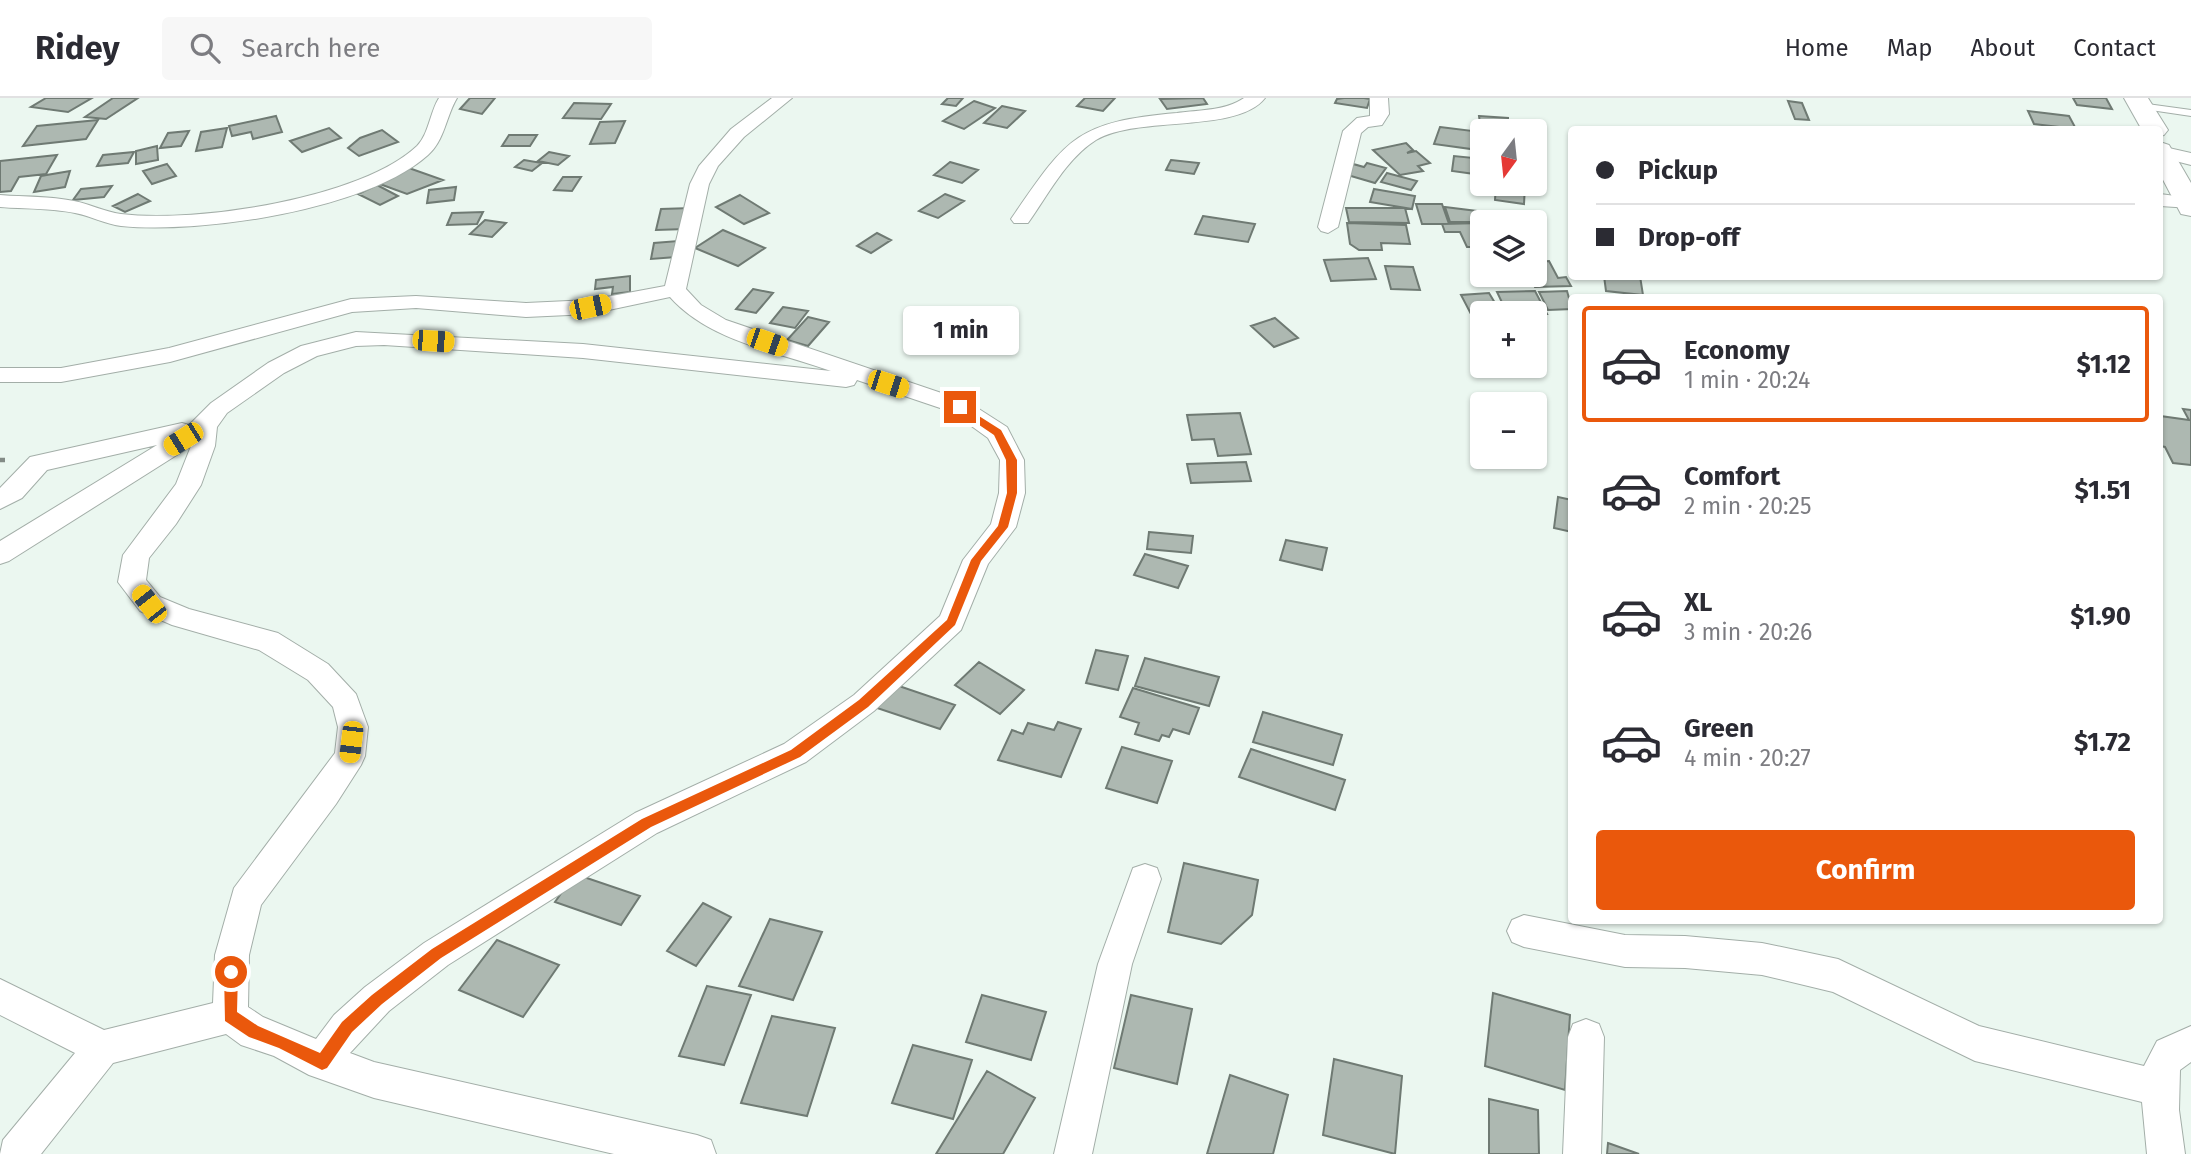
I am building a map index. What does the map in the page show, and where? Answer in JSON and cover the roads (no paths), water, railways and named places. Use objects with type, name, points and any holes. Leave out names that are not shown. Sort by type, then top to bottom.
[{"type":"highway","points":[[2138,102],[2153,126]]},
{"type":"highway","points":[[2163,156],[2190,206]]},
{"type":"street","points":[[0,201],[84,209],[118,220],[158,221],[304,202],[356,188],[386,176],[423,150],[435,133],[440,109],[448,98]]},
{"type":"street","points":[[322,1062],[347,1027],[377,999],[436,954],[646,823],[795,753],[864,703],[951,622],[976,560],[1003,527],[1012,493],[1012,460],[998,433],[960,407],[718,325],[693,310],[675,290],[677,270],[691,230],[702,176],[719,153],[750,123],[783,98]]},
{"type":"street","points":[[1021,219],[1075,147],[1092,134],[1140,120],[1227,111],[1243,107],[1256,98]]},
{"type":"street","points":[[1328,227],[1352,131],[1363,122],[1376,121],[1380,114],[1379,98]]},
{"type":"street","points":[[2163,152],[2191,159]]},
{"type":"street","points":[[2163,201],[2190,206]]},
{"type":"street","points":[[0,375],[61,375],[170,355],[351,306],[416,302],[526,310],[590,307],[675,290]]},
{"type":"street","points":[[0,554],[205,426],[219,408],[275,368],[309,351],[356,340],[384,338],[583,351],[888,384]]},
{"type":"street","points":[[0,500],[13,492],[39,463],[205,426]]},
{"type":"street","points":[[205,426],[203,446],[188,485],[167,518],[136,555],[132,582],[149,604],[182,618],[268,641],[318,671],[346,702],[353,727],[349,756],[331,786],[246,899],[232,955],[230,1016]]},
{"type":"street","points":[[1073,1154],[1115,964],[1144,879]]},
{"type":"street","points":[[1524,931],[1625,951],[1685,952],[1762,959],[1838,976],[1975,1043],[2162,1089]]},
{"type":"street","points":[[0,996],[102,1048]]},
{"type":"street","points":[[18,1154],[102,1048],[230,1016],[254,1032],[282,1041],[322,1062],[374,1080],[697,1154]]},
{"type":"street","points":[[1582,1154],[1586,1037]]},
{"type":"street","points":[[2166,1154],[2162,1135],[2162,1065],[2173,1049],[2191,1044]]},
{"type":"lane","points":[[2138,102],[2191,113]]}]
